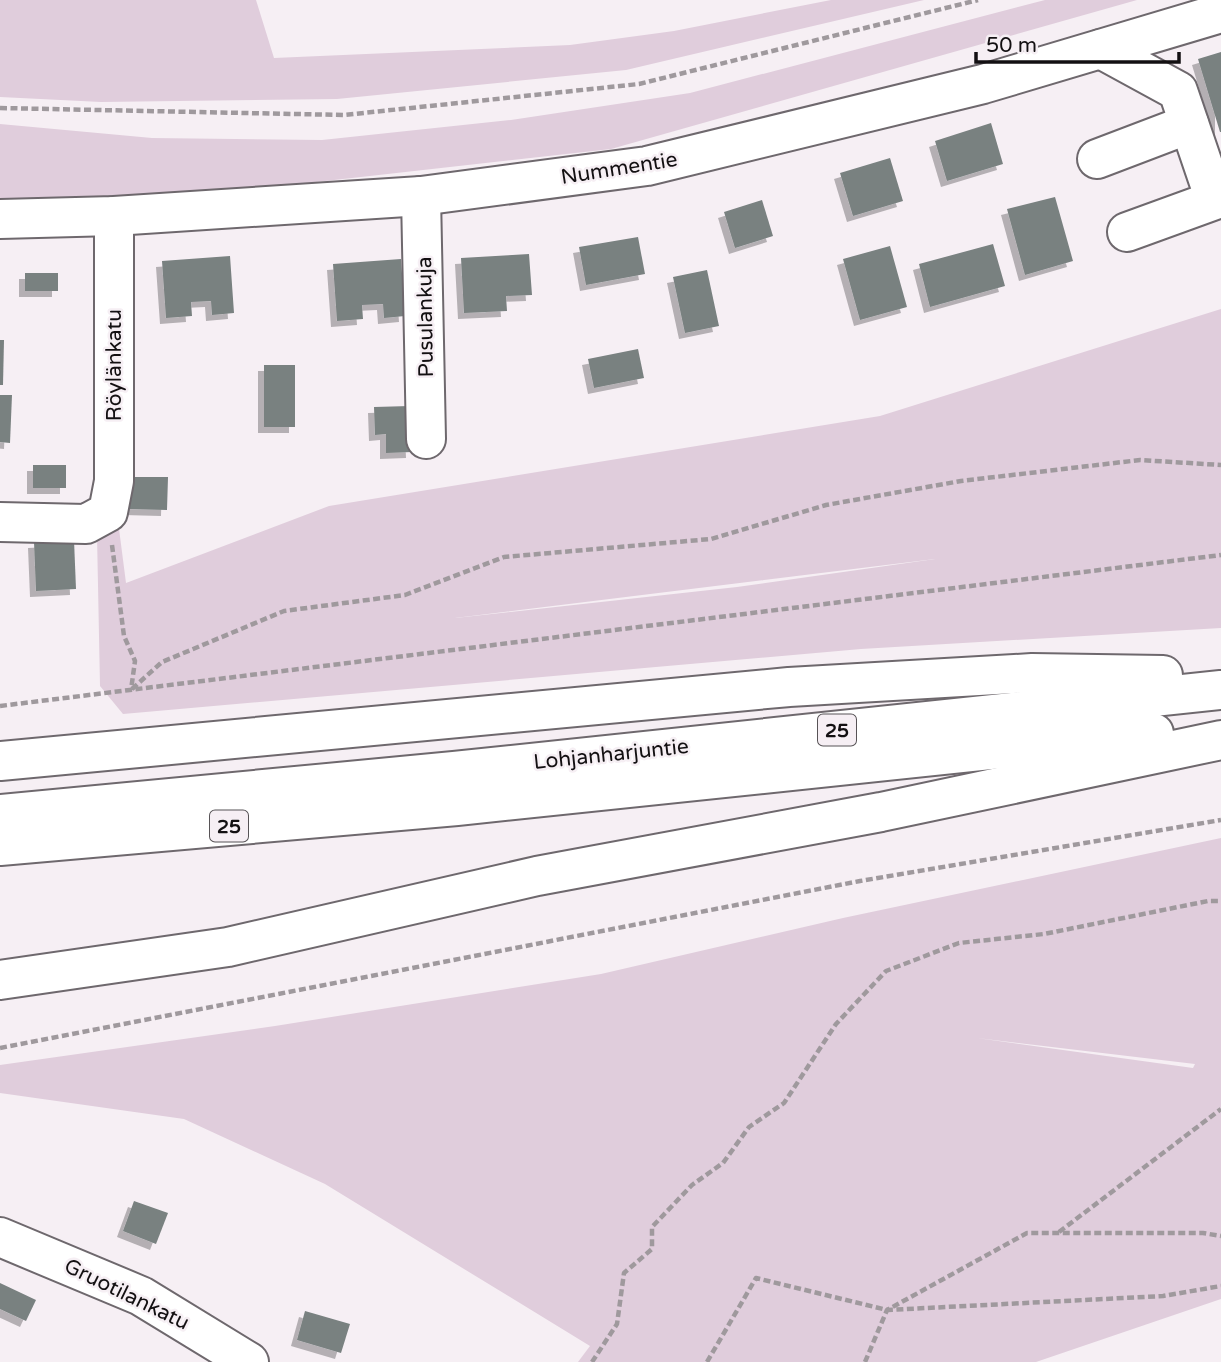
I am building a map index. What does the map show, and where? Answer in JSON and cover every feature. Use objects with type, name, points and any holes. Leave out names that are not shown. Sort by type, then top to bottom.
[{"type":"main road","name":"Nummentie","points":[[0,219],[114,216],[421,196],[647,166],[887,109],[1221,13]]},
{"type":"main road","points":[[1101,48],[1178,91],[1215,201],[1128,232]]},
{"type":"main road","points":[[1097,159],[1189,124]]},
{"type":"main road","name":"Pusulankuja","points":[[421,196],[426,439]]},
{"type":"main road","name":"Röylänkatu","points":[[108,512],[114,481],[114,216]]},
{"type":"main road","points":[[0,522],[86,524],[108,512]]},
{"type":"main road","points":[[0,761],[789,687],[1032,673],[1221,676]]},
{"type":"main road","name":"Lohjanharjuntie","points":[[0,814],[440,772],[1221,690]]},
{"type":"main road","name":"Lohjanharjuntie","points":[[0,846],[457,806],[1221,726]]},
{"type":"main road","points":[[0,980],[228,947],[537,876],[881,812],[1221,740]]},
{"type":"main road","name":"Gruotilankatu","points":[[0,1237],[141,1296],[249,1362]]},
{"type":"path","points":[[0,108],[344,115],[625,85],[978,0]]},
{"type":"path","points":[[131,690],[162,662],[284,611],[405,595],[504,557],[711,539],[826,505],[961,481],[1140,460],[1221,466]]},
{"type":"path","points":[[108,512],[124,636],[135,661],[131,690]]},
{"type":"path","points":[[0,706],[1221,555]]},
{"type":"path","points":[[0,1048],[860,881],[1221,820]]},
{"type":"path","points":[[592,1362],[617,1324],[624,1273],[652,1249],[652,1227],[692,1185],[723,1163],[749,1127],[784,1103],[836,1024],[886,971],[959,943],[1044,934],[1208,901],[1221,901]]},
{"type":"path","points":[[1058,1233],[1221,1109]]},
{"type":"path","points":[[865,1362],[887,1310],[1027,1233],[1203,1233],[1221,1236]]},
{"type":"path","points":[[707,1362],[756,1278],[887,1310],[1163,1296],[1221,1286]]},
{"type":"shaded area","points":[[0,0],[256,0],[274,58],[570,45],[674,31],[831,0],[924,0],[626,70],[337,99],[101,102],[0,97]]},
{"type":"shaded area","points":[[1045,0],[1137,0],[611,149],[192,196],[0,201],[0,124],[152,138],[322,140],[511,120],[690,93]]},
{"type":"shaded area","points":[[1221,309],[1221,628],[861,649],[123,714],[100,686],[97,535],[118,521],[126,583],[329,506],[880,416]],"holes":[[[935,559],[737,587],[455,618]]]},
{"type":"shaded area","points":[[1221,838],[1221,1299],[1036,1362],[578,1362],[590,1346],[325,1184],[184,1119],[0,1093],[0,1065],[275,1026],[601,974],[843,918]],"holes":[[[977,1038],[1195,1064],[1193,1068]]]},
{"type":"building","points":[[1221,52],[1221,132],[1220,132],[1198,59]]},
{"type":"building","points":[[991,123],[1003,164],[947,181],[935,141]]},
{"type":"building","points":[[890,158],[903,201],[853,216],[840,173]]},
{"type":"building","points":[[1055,197],[1073,261],[1025,275],[1007,209]]},
{"type":"building","points":[[762,200],[773,236],[735,248],[724,212]]},
{"type":"building","points":[[638,237],[645,274],[586,285],[579,247]]},
{"type":"building","points":[[993,244],[1005,286],[930,307],[919,264]]},
{"type":"building","points":[[890,246],[907,307],[860,320],[843,259]]},
{"type":"building","points":[[529,254],[532,295],[506,296],[507,311],[464,313],[461,258]]},
{"type":"building","points":[[230,256],[234,313],[212,315],[211,301],[191,302],[192,316],[166,318],[162,261]]},
{"type":"building","points":[[401,259],[405,316],[384,318],[383,304],[362,305],[363,319],[337,321],[333,264]]},
{"type":"building","points":[[707,270],[719,326],[685,333],[673,277]]},
{"type":"building","points":[[25,273],[58,273],[58,291],[25,291]]},
{"type":"building","points":[[0,340],[4,340],[3,385],[0,385]]},
{"type":"building","points":[[638,349],[644,378],[594,388],[588,359]]},
{"type":"building","points":[[264,365],[295,365],[295,427],[264,427]]},
{"type":"building","points":[[0,395],[12,395],[10,443],[0,442]]},
{"type":"building","points":[[410,406],[412,452],[386,453],[386,434],[375,435],[374,407]]},
{"type":"building","points":[[33,465],[66,465],[66,488],[33,488]]},
{"type":"building","points":[[129,477],[168,477],[167,510],[129,509]]},
{"type":"building","points":[[74,540],[76,589],[36,591],[34,542]]},
{"type":"building","points":[[134,1201],[168,1213],[156,1244],[123,1231]]},
{"type":"building","points":[[0,1283],[36,1300],[26,1321],[0,1309]]},
{"type":"building","points":[[305,1311],[350,1324],[341,1353],[297,1340]]}]
